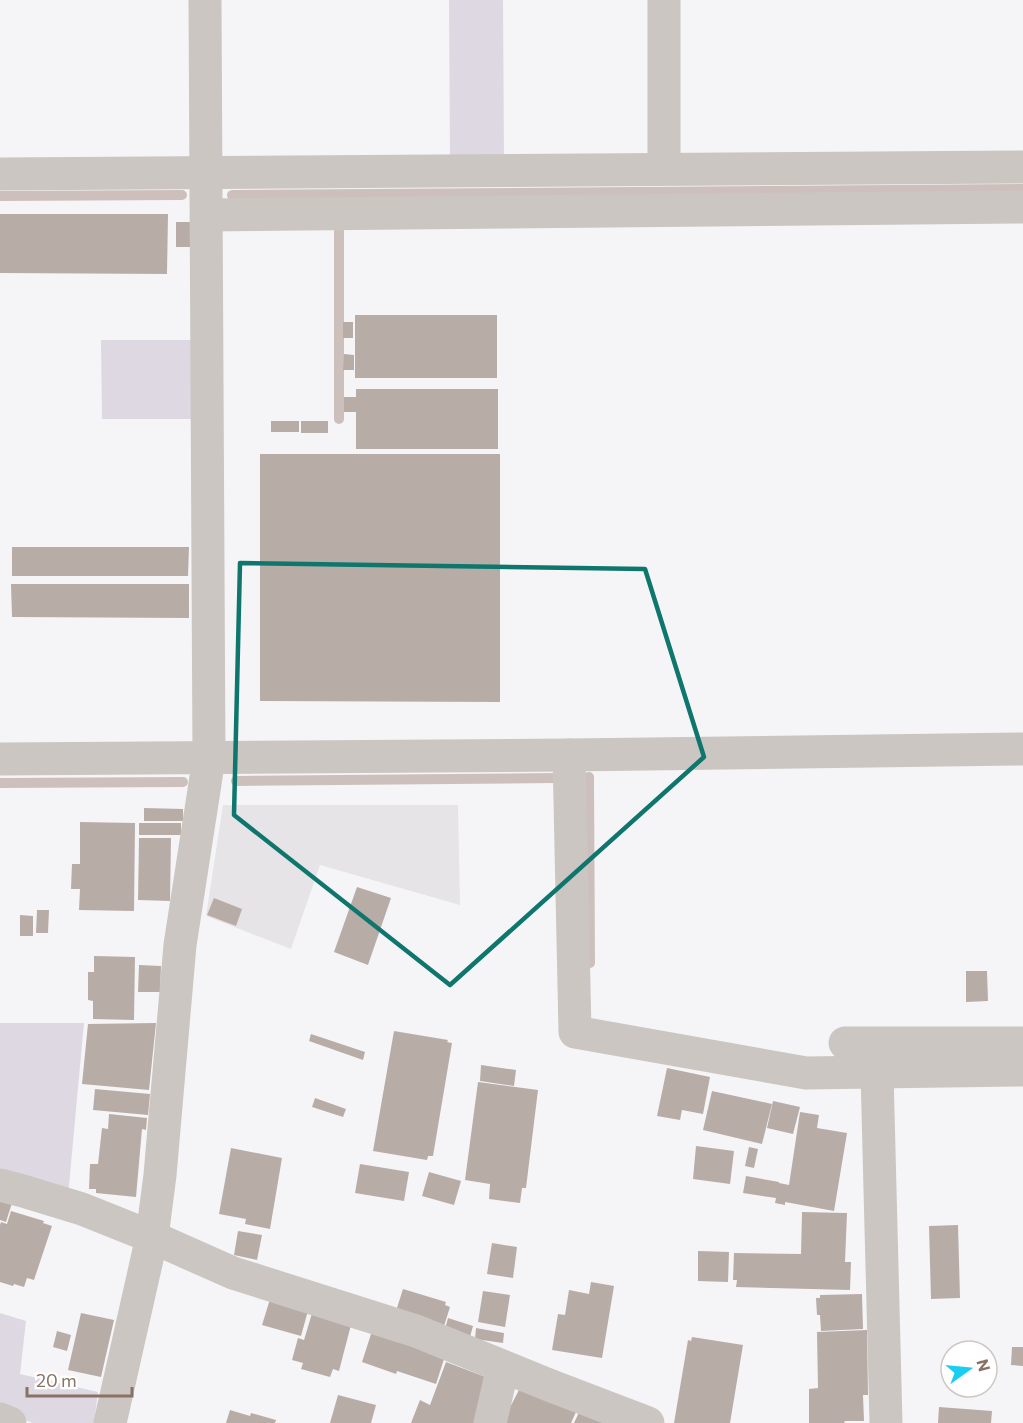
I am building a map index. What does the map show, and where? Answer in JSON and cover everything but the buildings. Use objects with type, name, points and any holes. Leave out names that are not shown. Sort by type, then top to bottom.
[{"type":"street","points":[[110,1423],[152,1238],[160,1175],[180,945],[209,758],[205,0]]},
{"type":"street","points":[[663,0],[664,168]]},
{"type":"street","points":[[0,174],[1023,167]]},
{"type":"street","points":[[207,215],[1023,207]]},
{"type":"street","points":[[0,759],[1023,749]]},
{"type":"street","points":[[569,755],[575,1032],[806,1073],[1023,1070]]},
{"type":"street","points":[[845,1043],[1023,1043]]},
{"type":"street","points":[[877,1072],[886,1423]]},
{"type":"street","points":[[0,1185],[81,1209],[233,1273],[416,1331],[648,1423]]},
{"type":"street","points":[[490,1423],[503,1367]]},
{"type":"street","points":[[0,1419],[10,1423]]},
{"type":"highlighted area","points":[[240,563],[645,569],[704,757],[450,985],[234,815]]},
{"type":"shaded area","points":[[449,0],[503,0],[504,164],[450,165]]},
{"type":"shaded area","points":[[101,340],[195,340],[195,419],[102,419]]},
{"type":"shaded area","points":[[223,805],[458,805],[460,905],[320,865],[291,949],[206,916]]},
{"type":"shaded area","points":[[0,1023],[84,1023],[68,1196],[0,1177]]},
{"type":"shaded area","points":[[0,1313],[26,1321],[20,1374],[98,1392],[94,1423],[33,1423],[0,1410]]},
{"type":"waterway","points":[[232,195],[1023,189]]},
{"type":"waterway","points":[[0,196],[182,195]]},
{"type":"waterway","points":[[339,227],[339,419]]},
{"type":"waterway","points":[[589,777],[590,963]]},
{"type":"waterway","points":[[236,781],[557,778]]},
{"type":"waterway","points":[[0,783],[183,782]]}]
